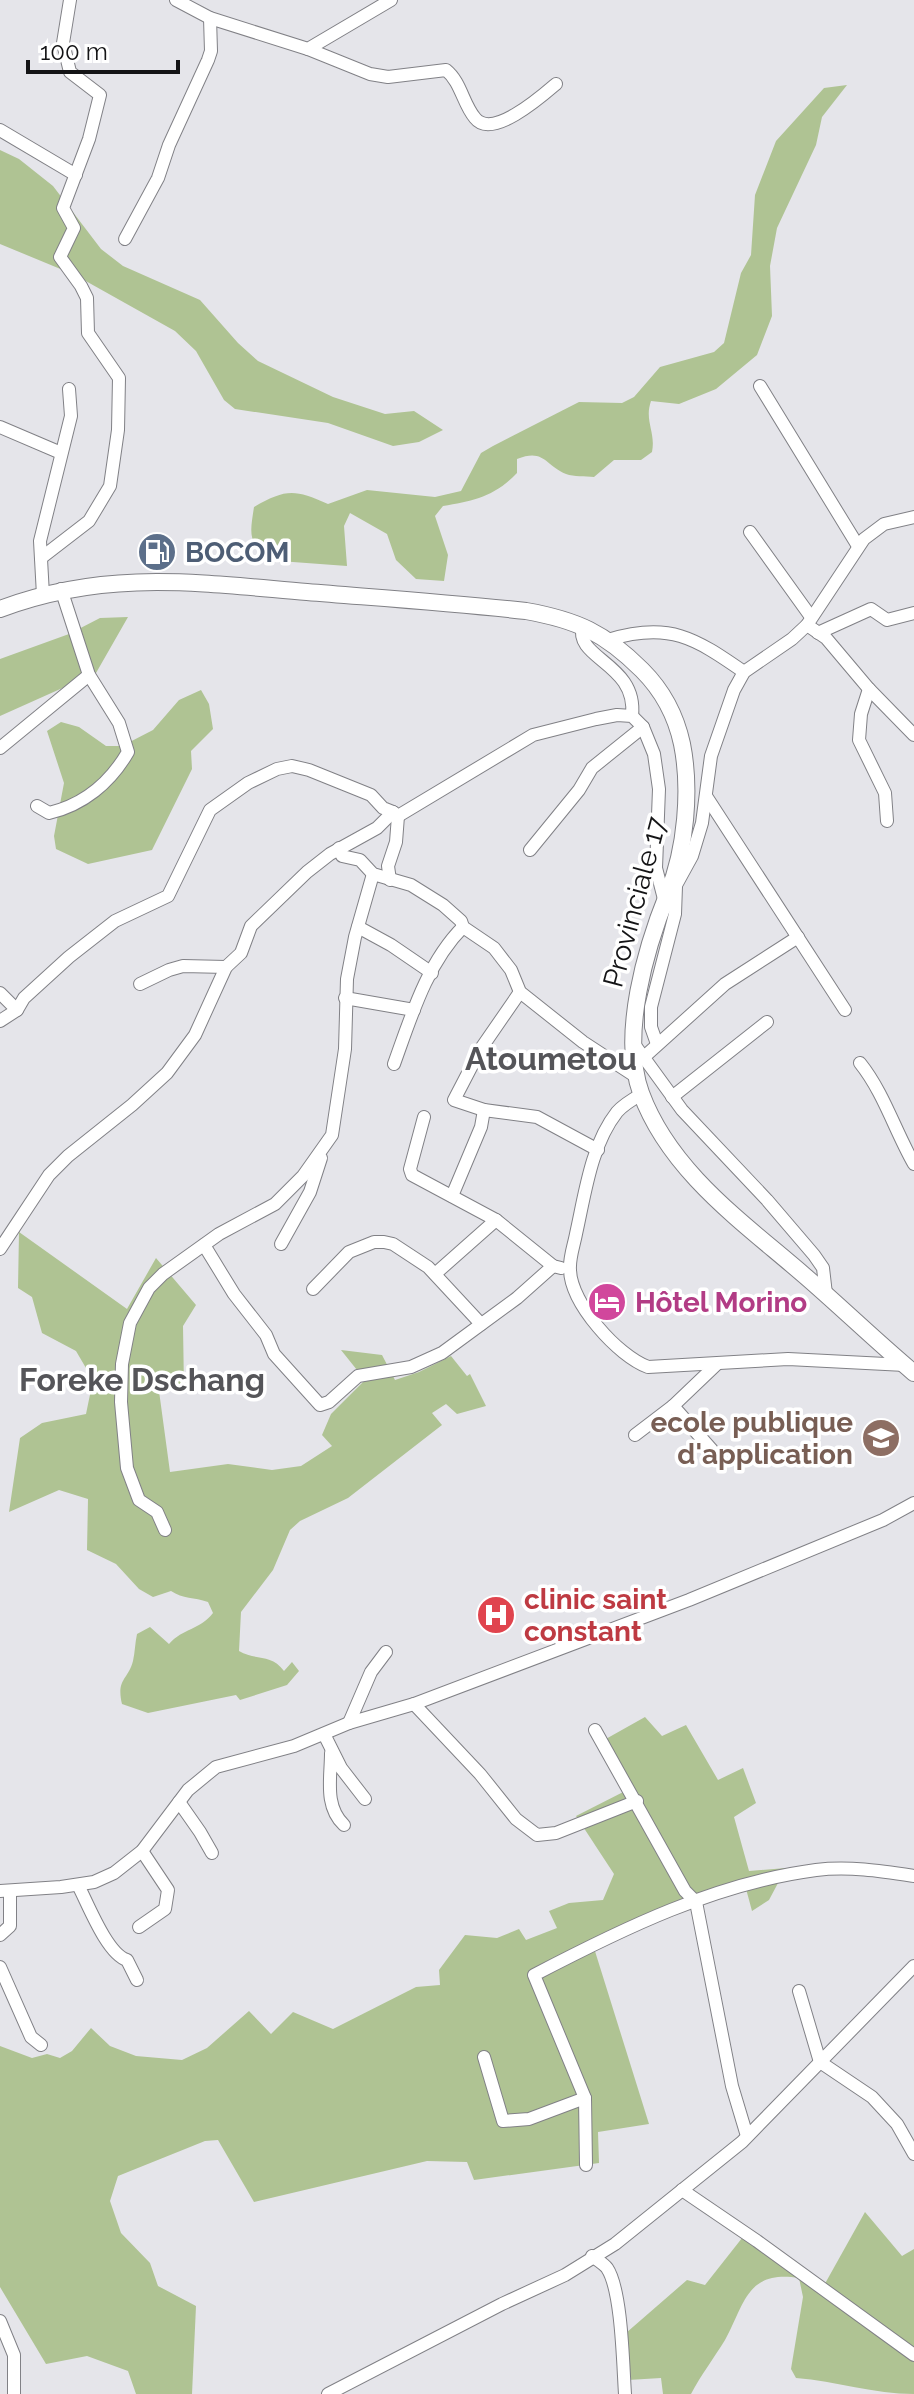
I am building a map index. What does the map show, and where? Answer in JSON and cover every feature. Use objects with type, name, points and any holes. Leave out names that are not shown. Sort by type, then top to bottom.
[{"type":"main road","name":"Provinciale 17","points":[[0,609],[61,589],[125,582],[196,582],[500,608],[550,616],[583,626],[608,640],[654,682],[680,734],[687,770],[685,821],[669,893],[635,1009],[640,1086],[668,1144],[711,1194],[910,1369]]},
{"type":"street","points":[[41,558],[89,521],[110,486],[118,430],[119,378],[88,333],[87,298],[60,257],[74,228],[63,208],[89,139],[100,95],[70,72],[63,43],[70,0]]},
{"type":"street","points":[[176,0],[210,18],[308,49],[370,74],[388,77],[446,70],[453,75],[475,119],[482,124],[492,125],[506,120],[556,84]]},
{"type":"street","points":[[308,49],[391,0]]},
{"type":"street","points":[[125,239],[158,178],[169,145],[208,60],[211,51],[210,18]]},
{"type":"street","points":[[0,130],[76,175]]},
{"type":"street","points":[[760,386],[858,546]]},
{"type":"street","points":[[43,595],[40,541],[71,416],[69,389]]},
{"type":"street","points":[[0,427],[61,453]]},
{"type":"street","points":[[669,893],[692,856],[702,823],[711,756],[734,690],[744,672],[792,639],[809,621],[847,569],[858,546],[884,524],[914,517]]},
{"type":"street","points":[[750,532],[818,633],[914,735]]},
{"type":"street","points":[[37,806],[49,813],[69,808],[110,779],[128,752],[119,723],[89,675],[61,589]]},
{"type":"street","points":[[818,633],[871,609],[887,620],[914,613]]},
{"type":"street","points":[[583,626],[582,642],[617,671],[627,685],[632,696],[632,716]]},
{"type":"street","points":[[608,640],[630,633],[674,634],[710,648],[744,672]]},
{"type":"street","points":[[0,748],[89,675]]},
{"type":"street","points":[[869,689],[861,714],[859,740],[885,793],[887,821]]},
{"type":"street","points":[[0,1249],[36,1192],[59,1166],[167,1073],[195,1035],[226,967],[241,953],[251,926],[307,872],[339,848],[533,735],[596,719],[632,716],[643,727],[654,754],[659,789],[656,868],[669,893],[675,914],[651,1007],[651,1027],[657,1044]]},
{"type":"street","points":[[530,850],[579,790],[592,768],[643,727]]},
{"type":"street","points":[[0,1021],[17,1010],[24,998],[47,977],[115,921],[168,896],[210,810],[248,783],[277,769],[292,766],[371,795],[383,808],[395,814]]},
{"type":"street","points":[[706,796],[845,1010]]},
{"type":"street","points":[[390,880],[388,866],[396,842],[395,814]]},
{"type":"street","points":[[339,848],[342,856],[360,860],[373,874],[411,885],[427,894],[461,921],[463,927],[494,948],[511,970],[520,992],[640,1086],[617,1112],[598,1150],[587,1182],[569,1270],[581,1303],[607,1338],[637,1363],[659,1368],[788,1359],[910,1369]]},
{"type":"street","points":[[165,1530],[157,1512],[139,1500],[127,1468],[121,1402],[122,1364],[130,1323],[149,1288],[204,1245],[275,1204],[322,1151],[336,1125],[345,1049],[345,998],[358,927],[373,874]]},
{"type":"street","points":[[358,927],[432,973]]},
{"type":"street","points":[[394,1064],[414,1010],[439,958],[463,927]]},
{"type":"street","points":[[798,937],[725,984],[657,1044],[639,1050],[672,1097],[814,1255],[823,1268],[826,1294]]},
{"type":"street","points":[[140,984],[183,966],[226,967]]},
{"type":"street","points":[[520,992],[480,1050],[454,1100],[484,1110],[537,1117],[598,1150]]},
{"type":"street","points":[[0,993],[17,1010]]},
{"type":"street","points":[[345,998],[414,1010]]},
{"type":"street","points":[[672,1097],[767,1022]]},
{"type":"street","points":[[860,1063],[882,1096],[891,1123],[914,1164]]},
{"type":"street","points":[[452,1196],[481,1127],[484,1110]]},
{"type":"street","points":[[424,1117],[410,1169],[417,1179],[496,1220],[553,1266],[569,1270]]},
{"type":"street","points":[[281,1244],[310,1192],[322,1151]]},
{"type":"street","points":[[435,1274],[496,1220]]},
{"type":"street","points":[[313,1289],[349,1252],[374,1242],[393,1244],[435,1274],[481,1324]]},
{"type":"street","points":[[204,1245],[234,1294],[266,1335],[274,1354],[320,1405],[329,1402],[358,1376],[425,1362],[481,1324],[553,1266]]},
{"type":"street","points":[[635,1435],[673,1406],[717,1364]]},
{"type":"street","points":[[673,1406],[712,1450]]},
{"type":"street","points":[[0,1935],[10,1926],[5,1892],[78,1885],[114,1873],[142,1851],[188,1790],[216,1767],[294,1746],[349,1723],[414,1704],[689,1600],[883,1520],[914,1503]]},
{"type":"street","points":[[349,1723],[371,1672],[386,1652]]},
{"type":"street","points":[[414,1704],[480,1774],[516,1819],[537,1835],[556,1833],[637,1801]]},
{"type":"street","points":[[595,1730],[685,1891],[696,1902],[732,2086],[747,2136]]},
{"type":"street","points":[[324,1734],[331,1753],[365,1799]]},
{"type":"street","points":[[331,1753],[331,1805],[335,1817],[344,1825]]},
{"type":"street","points":[[179,1802],[212,1853]]},
{"type":"street","points":[[139,1927],[165,1909],[168,1890],[142,1851]]},
{"type":"street","points":[[586,2165],[585,2098],[534,1975],[611,1935],[723,1891],[818,1870],[869,1869],[914,1876]]},
{"type":"street","points":[[78,1885],[107,1940],[119,1958],[127,1960],[137,1980]]},
{"type":"street","points":[[328,2394],[565,2275],[615,2244],[747,2136],[914,1966]]},
{"type":"street","points":[[0,1967],[31,2037],[41,2045]]},
{"type":"street","points":[[799,1991],[820,2062],[872,2097],[897,2124],[914,2154]]},
{"type":"street","points":[[484,2057],[503,2121],[529,2119],[585,2098]]},
{"type":"street","points":[[682,2190],[914,2355]]},
{"type":"street","points":[[592,2256],[607,2268],[613,2287],[619,2314],[625,2394]]},
{"type":"street","points":[[0,2321],[14,2355],[14,2394]]},
{"type":"green space","points":[[847,85],[822,117],[816,145],[777,228],[770,266],[772,316],[757,355],[716,389],[679,404],[651,401],[652,452],[641,460],[614,460],[594,477],[566,474],[533,455],[517,459],[517,473],[500,488],[474,500],[443,506],[435,516],[448,555],[444,581],[416,579],[396,560],[387,534],[350,513],[344,526],[347,566],[266,560],[260,553],[252,536],[254,507],[274,497],[298,494],[328,504],[367,490],[435,497],[461,491],[481,453],[493,446],[579,402],[622,403],[634,397],[660,367],[714,352],[724,343],[741,273],[751,255],[755,195],[776,141],[824,88]]},
{"type":"green space","points":[[0,150],[19,159],[53,186],[101,249],[123,266],[200,300],[258,361],[333,397],[385,414],[414,411],[443,430],[419,442],[393,446],[328,423],[235,409],[224,400],[196,351],[175,331],[75,275],[0,244]]},
{"type":"green space","points":[[128,617],[96,673],[0,716],[0,659],[69,634],[100,618]]},
{"type":"green space","points":[[201,690],[209,704],[213,729],[191,751],[192,769],[152,850],[88,864],[56,849],[54,836],[64,783],[47,731],[61,722],[79,727],[106,746],[122,746],[153,730],[179,700]]},
{"type":"green space","points":[[19,1232],[127,1309],[156,1258],[196,1305],[183,1326],[184,1388],[159,1391],[170,1472],[228,1464],[272,1470],[301,1466],[332,1446],[322,1435],[331,1414],[365,1380],[341,1350],[382,1355],[395,1380],[451,1356],[467,1376],[470,1374],[486,1406],[457,1414],[446,1404],[432,1413],[442,1425],[348,1498],[300,1521],[290,1530],[273,1570],[241,1612],[239,1651],[269,1659],[284,1671],[292,1662],[299,1671],[287,1685],[240,1700],[236,1695],[148,1713],[122,1704],[120,1689],[133,1661],[137,1634],[150,1627],[169,1644],[203,1623],[213,1613],[208,1602],[171,1591],[153,1597],[139,1589],[116,1564],[87,1550],[88,1499],[59,1490],[9,1512],[20,1438],[42,1423],[86,1414],[93,1380],[76,1351],[42,1333],[32,1297],[18,1288]]},
{"type":"green space","points":[[645,1717],[662,1736],[686,1725],[718,1780],[743,1768],[756,1803],[734,1817],[749,1871],[786,1868],[769,1900],[752,1911],[745,1885],[594,1948],[649,2124],[598,2132],[599,2163],[474,2180],[467,2162],[427,2161],[254,2202],[218,2140],[205,2141],[118,2176],[110,2201],[121,2233],[150,2263],[158,2286],[196,2306],[192,2394],[136,2394],[128,2371],[87,2356],[46,2364],[0,2287],[0,2046],[32,2058],[47,2054],[60,2058],[72,2051],[91,2028],[110,2046],[136,2056],[182,2060],[207,2048],[249,2011],[271,2034],[293,2012],[333,2029],[416,1987],[440,1985],[439,1970],[465,1935],[497,1938],[519,1929],[526,1940],[557,1928],[549,1911],[569,1903],[603,1900],[614,1874],[576,1816],[633,1787],[604,1740]]},
{"type":"green space","points":[[865,2212],[902,2256],[914,2249],[914,2394],[796,2378],[791,2369],[803,2297],[799,2278],[781,2277],[768,2279],[750,2292],[691,2394],[663,2394],[661,2378],[628,2380],[626,2333],[687,2280],[705,2285],[746,2233],[822,2289]]},
{"type":"place","name":"BOCOM","points":[[157,552]]},
{"type":"place","name":"Hôtel Morino","points":[[607,1302]]},
{"type":"place","name":"ecole publique d'application","points":[[881,1438]]},
{"type":"place","name":"clinic saint constant","points":[[496,1615]]},
{"type":"district","name":"Atoumetou","points":[[551,1058]]},
{"type":"district","name":"Foreke Dschang","points":[[142,1379]]}]
